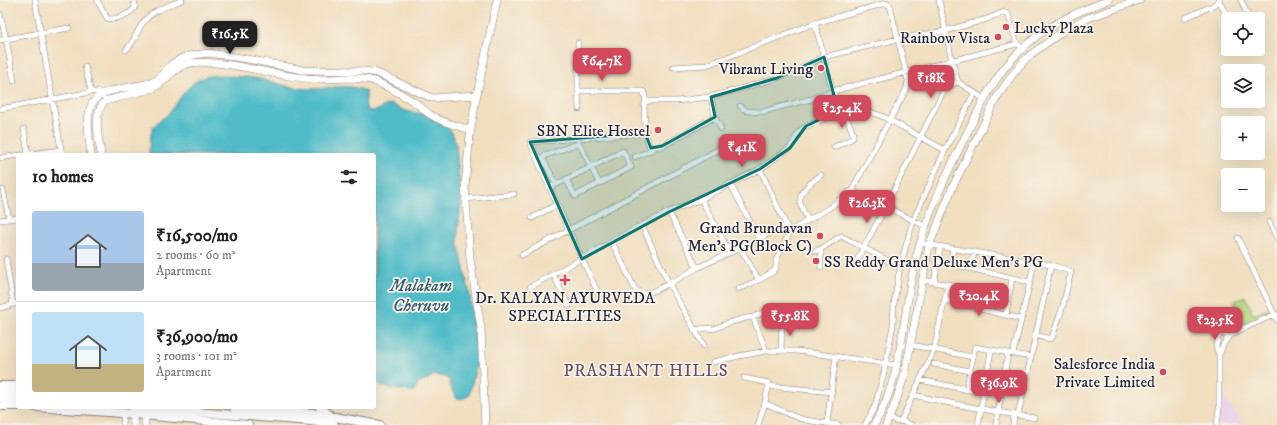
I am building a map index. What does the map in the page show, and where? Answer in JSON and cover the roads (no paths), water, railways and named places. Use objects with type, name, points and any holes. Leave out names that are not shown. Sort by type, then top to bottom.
[{"type":"main road","points":[[0,386],[16,386]]},
{"type":"main road","points":[[0,392],[16,392]]},
{"type":"main road","points":[[0,398],[16,399]]},
{"type":"main road","points":[[0,406],[16,406]]},
{"type":"main road","points":[[64,409],[123,413],[132,411],[312,417]]},
{"type":"main road","points":[[250,409],[312,417],[332,423],[380,425]]},
{"type":"main road","points":[[322,409],[332,423]]},
{"type":"main road","points":[[132,411],[145,416],[248,425]]},
{"type":"street","points":[[35,0],[62,152],[51,153]]},
{"type":"street","points":[[97,0],[107,18],[111,20],[133,10],[135,7],[134,0]]},
{"type":"street","points":[[126,50],[133,42],[146,19],[153,13],[182,0]]},
{"type":"street","points":[[485,425],[481,328],[470,259],[465,200],[466,166],[471,130],[497,0]]},
{"type":"street","points":[[939,0],[958,82],[974,94],[984,99]]},
{"type":"street","points":[[740,106],[747,111],[761,112],[906,71],[1020,46],[1061,20],[1108,0]]},
{"type":"street","points":[[911,425],[901,421],[888,422],[905,374],[930,246],[953,186],[997,97],[1012,74],[1030,55],[1066,29],[1088,18],[1140,0]]},
{"type":"street","points":[[1185,18],[1212,6],[1220,0],[1225,12]]},
{"type":"street","points":[[1240,0],[1246,12]]},
{"type":"street","points":[[612,242],[635,289],[638,292],[647,293],[669,284],[697,268],[759,239],[780,227],[790,230],[808,221],[853,191],[855,184],[908,84],[890,6],[886,3],[815,23],[707,65],[673,67]]},
{"type":"street","points":[[646,102],[677,101],[711,97],[777,78],[824,57],[898,39],[945,31],[987,19],[1004,12],[1008,14],[1020,46],[984,99],[950,167],[925,226],[912,276],[896,365],[886,400],[880,416],[874,425]]},
{"type":"street","points":[[0,14],[14,81]]},
{"type":"street","points":[[815,23],[838,111]]},
{"type":"street","points":[[0,40],[69,28]]},
{"type":"street","points":[[578,43],[579,109]]},
{"type":"street","points":[[102,153],[97,119],[101,105],[105,101],[152,86],[167,68],[179,64],[194,55],[208,53],[247,58],[303,70],[365,71],[377,73],[432,98],[477,96]]},
{"type":"street","points":[[578,57],[621,59]]},
{"type":"street","points":[[179,64],[209,62],[234,65],[300,78],[353,78],[372,81],[416,103],[436,118],[449,124],[471,130]]},
{"type":"street","points":[[85,66],[91,92]]},
{"type":"street","points":[[372,81],[377,73]]},
{"type":"street","points":[[855,264],[944,90],[950,85],[958,82]]},
{"type":"street","points":[[0,109],[91,92],[104,92],[152,86]]},
{"type":"street","points":[[578,91],[644,92],[646,102],[644,106],[645,133],[646,139],[652,150]]},
{"type":"street","points":[[92,153],[88,117],[89,110],[93,100],[104,92]]},
{"type":"street","points":[[866,425],[875,406],[886,363],[893,325],[894,304],[900,267],[914,221],[945,150],[974,94]]},
{"type":"street","points":[[423,109],[428,96]]},
{"type":"street","points":[[711,97],[721,129]]},
{"type":"street","points":[[530,287],[642,225],[701,199],[760,169],[790,148],[799,132],[806,126],[827,118],[843,107],[852,106],[860,108],[889,119],[945,150]]},
{"type":"street","points":[[834,147],[853,138],[853,134],[843,107]]},
{"type":"street","points":[[635,157],[652,150],[654,147],[662,146],[716,117]]},
{"type":"street","points":[[24,129],[28,153]]},
{"type":"street","points":[[599,295],[548,188],[530,142],[645,133]]},
{"type":"street","points":[[556,184],[542,157],[579,143],[592,166],[599,183]]},
{"type":"street","points":[[522,255],[727,145]]},
{"type":"street","points":[[548,188],[556,184],[566,179],[592,166],[623,151],[631,167],[575,196],[566,179]]},
{"type":"street","points":[[1,158],[16,156]]},
{"type":"street","points":[[738,290],[774,271],[776,260],[790,230],[760,169]]},
{"type":"street","points":[[808,221],[800,203],[802,194],[808,186],[821,175]]},
{"type":"street","points":[[730,183],[759,239]]},
{"type":"street","points":[[3,190],[9,219]]},
{"type":"street","points":[[853,191],[925,226]]},
{"type":"street","points":[[465,200],[514,194]]},
{"type":"street","points":[[701,199],[730,253]]},
{"type":"street","points":[[532,218],[556,205]]},
{"type":"street","points":[[669,212],[697,268]]},
{"type":"street","points":[[0,220],[16,218]]},
{"type":"street","points":[[1269,222],[1277,238]]},
{"type":"street","points":[[642,225],[669,284],[704,346]]},
{"type":"street","points":[[814,251],[822,249],[841,236],[900,267]]},
{"type":"street","points":[[1224,331],[1225,334],[1231,335],[1276,316],[1238,238]]},
{"type":"street","points":[[920,244],[1051,265],[1070,271],[1068,288],[1052,338],[1050,339],[1035,335]]},
{"type":"street","points":[[740,248],[759,280]]},
{"type":"street","points":[[934,282],[940,248]]},
{"type":"street","points":[[821,267],[822,249]]},
{"type":"street","points":[[950,263],[953,250]]},
{"type":"street","points":[[972,268],[974,252]]},
{"type":"street","points":[[0,308],[15,304],[6,259]]},
{"type":"street","points":[[938,261],[1030,282]]},
{"type":"street","points":[[996,425],[1010,354],[1034,263]]},
{"type":"street","points":[[1013,425],[1031,357],[1051,265]]},
{"type":"street","points":[[553,274],[569,306]]},
{"type":"street","points":[[1006,315],[1012,278]]},
{"type":"street","points":[[923,280],[1009,296]]},
{"type":"street","points":[[901,421],[934,350],[948,284]]},
{"type":"street","points":[[945,300],[1017,318]]},
{"type":"street","points":[[694,330],[706,328],[714,329],[728,323],[746,318],[753,318],[772,309]]},
{"type":"street","points":[[753,318],[766,352]]},
{"type":"street","points":[[781,351],[782,323]]},
{"type":"street","points":[[1217,425],[1219,409],[1219,356],[1216,344],[1220,335],[1226,328],[1230,327],[1233,330],[1223,345],[1219,356]]},
{"type":"street","points":[[910,345],[973,356]]},
{"type":"street","points":[[966,390],[974,348],[1031,357]]},
{"type":"street","points":[[713,362],[766,352],[797,351],[896,365]]},
{"type":"street","points":[[978,425],[991,351]]},
{"type":"street","points":[[827,423],[836,356]]},
{"type":"street","points":[[934,364],[970,371]]},
{"type":"street","points":[[744,378],[769,383],[758,425]]},
{"type":"street","points":[[920,380],[984,393]]},
{"type":"street","points":[[768,386],[832,392]]},
{"type":"street","points":[[914,395],[981,410],[1031,418],[1028,425]]},
{"type":"street","points":[[765,403],[805,420],[840,425]]},
{"type":"street","points":[[132,411],[134,425]]},
{"type":"street","points":[[123,413],[123,425]]},
{"type":"street","points":[[145,416],[145,425]]},
{"type":"water","name":"Malakam Cheruvu","points":[[217,75],[255,78],[287,86],[307,89],[348,87],[360,89],[366,92],[367,110],[378,110],[391,104],[405,111],[428,115],[442,122],[449,129],[453,135],[456,145],[461,202],[458,242],[469,290],[476,346],[476,366],[468,396],[460,399],[456,398],[449,380],[445,377],[437,375],[432,376],[418,384],[412,392],[381,386],[378,383],[376,375],[376,153],[149,153],[151,134],[156,124],[169,113],[188,88],[200,79]]},
{"type":"place","name":"Lucky Plaza","points":[[1006,27]]},
{"type":"place","name":"Rainbow Vista","points":[[998,37]]},
{"type":"place","name":"Vibrant Living","points":[[821,68]]},
{"type":"place","name":"SBN Elite Hostel","points":[[658,130]]},
{"type":"place","name":"Grand Brundavan Men's PG(Block C)","points":[[820,236]]},
{"type":"place","name":"SS Reddy Grand Deluxe Men's PG","points":[[816,261]]},
{"type":"place","name":"Dr. KALYAN AYURVEDA SPECIALITIES","points":[[565,280]]},
{"type":"place","name":"Salesforce India Private Limited","points":[[1163,372]]},
{"type":"district","name":"PRASHANT HILLS","points":[[646,370]]}]
